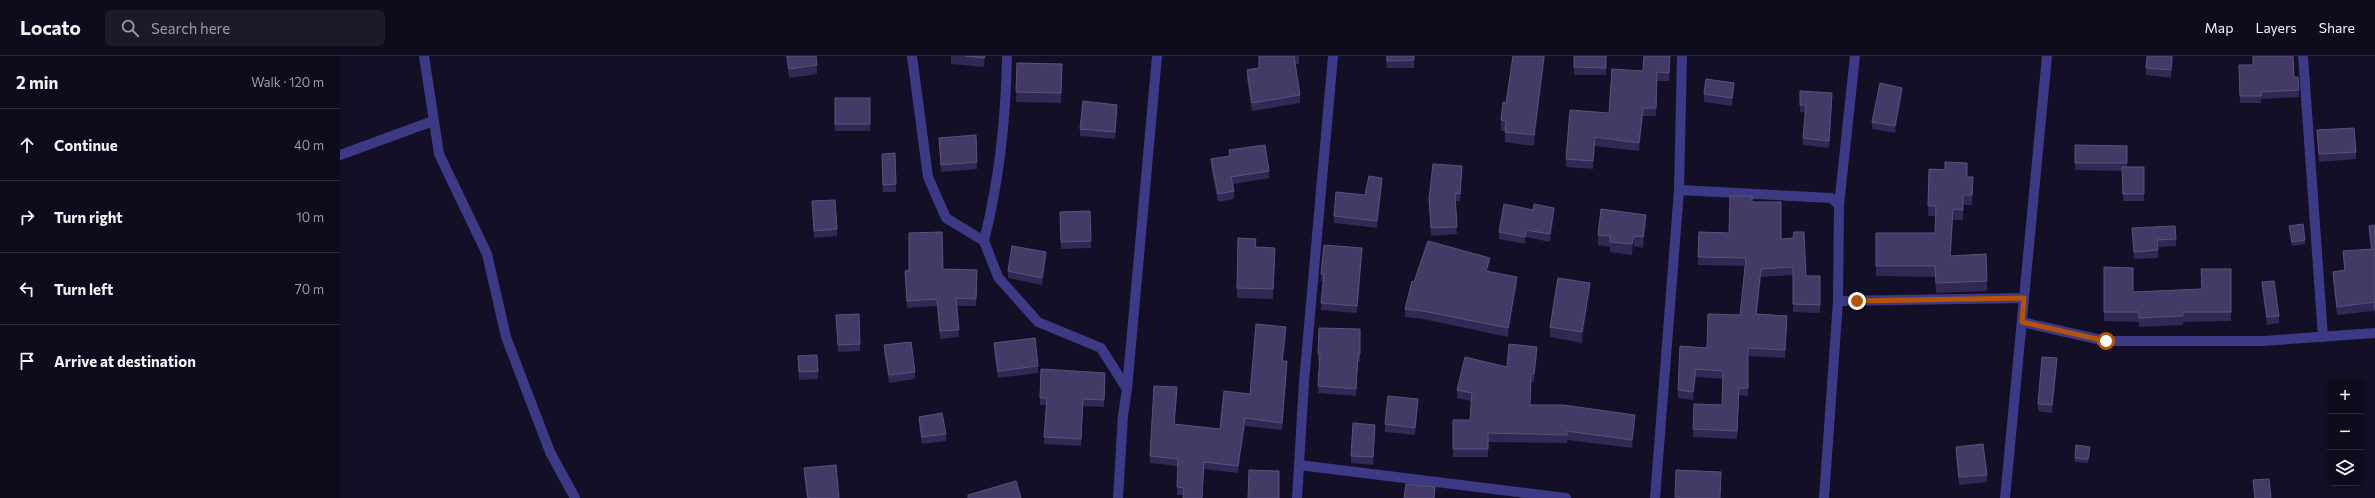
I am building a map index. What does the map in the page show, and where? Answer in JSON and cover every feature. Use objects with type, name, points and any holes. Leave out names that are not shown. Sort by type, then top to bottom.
[{"type":"street","points":[[424,56],[439,154],[487,254],[508,345],[550,452],[575,498]]},
{"type":"street","points":[[912,56],[928,177],[935,198],[946,218],[984,241]]},
{"type":"street","points":[[1007,56],[1006,103],[990,215],[984,241],[998,277],[1038,322],[1101,348],[1127,389]]},
{"type":"street","points":[[1118,498],[1123,415],[1127,389],[1157,56]]},
{"type":"street","points":[[1297,498],[1304,382],[1333,56]]},
{"type":"street","points":[[1655,498],[1678,190],[1682,56]]},
{"type":"street","points":[[1824,498],[1838,301],[1839,205],[1855,56]]},
{"type":"street","points":[[2006,498],[2046,56]]},
{"type":"street","points":[[2303,56],[2323,337]]},
{"type":"street","points":[[340,155],[433,121]]},
{"type":"street","points":[[1678,190],[1831,198],[1839,205]]},
{"type":"street","points":[[1838,301],[2024,298]]},
{"type":"street","points":[[2022,322],[2106,341],[2263,341],[2375,334]]},
{"type":"street","points":[[1299,465],[1566,498]]},
{"type":"building","points":[[787,56],[816,56],[817,65],[789,69]]},
{"type":"building","points":[[965,56],[985,56],[984,58]]},
{"type":"building","points":[[1259,56],[1294,56],[1300,95],[1252,103],[1247,70],[1259,68]]},
{"type":"building","points":[[1387,56],[1414,56],[1414,60],[1387,61]]},
{"type":"building","points":[[1513,56],[1544,56],[1534,135],[1505,132],[1506,121],[1501,120],[1503,102],[1506,103]]},
{"type":"building","points":[[1574,56],[1606,56],[1606,68],[1574,67]]},
{"type":"building","points":[[1644,56],[1670,56],[1669,73],[1657,72],[1656,108],[1643,108],[1639,143],[1595,137],[1593,161],[1566,159],[1570,110],[1609,113],[1612,69],[1643,71]]},
{"type":"building","points":[[2147,56],[2172,56],[2171,70],[2146,68]]},
{"type":"building","points":[[2253,56],[2293,56],[2294,77],[2298,77],[2299,90],[2261,92],[2261,96],[2240,96],[2239,65],[2253,65]]},
{"type":"building","points":[[1017,63],[1062,64],[1061,93],[1016,92]]},
{"type":"building","points":[[1706,79],[1734,83],[1732,98],[1704,94]]},
{"type":"building","points":[[1880,83],[1902,88],[1895,126],[1872,122]]},
{"type":"building","points":[[1800,91],[1832,93],[1829,141],[1803,138],[1806,105],[1800,105]]},
{"type":"building","points":[[835,98],[870,98],[870,124],[835,124]]},
{"type":"building","points":[[1083,101],[1117,105],[1115,132],[1080,129]]},
{"type":"building","points":[[2354,128],[2356,152],[2319,154],[2317,130]]},
{"type":"building","points":[[976,135],[977,162],[941,165],[939,138]]},
{"type":"building","points":[[1265,145],[1269,171],[1231,177],[1234,191],[1218,194],[1211,159],[1230,156],[1229,150]]},
{"type":"building","points":[[2075,145],[2127,146],[2127,163],[2075,163]]},
{"type":"building","points":[[895,153],[896,184],[883,185],[882,154]]},
{"type":"building","points":[[1945,162],[1967,163],[1967,177],[1973,177],[1972,195],[1963,195],[1963,210],[1953,209],[1950,256],[1986,254],[1987,281],[1936,283],[1935,266],[1876,266],[1876,233],[1935,233],[1936,206],[1928,206],[1929,169],[1945,170]]},
{"type":"building","points":[[1433,164],[1462,166],[1460,194],[1455,193],[1457,227],[1431,228],[1429,199]]},
{"type":"building","points":[[2122,167],[2144,167],[2144,194],[2123,194]]},
{"type":"building","points":[[1369,176],[1382,178],[1377,221],[1334,216],[1336,192],[1365,195]]},
{"type":"building","points":[[1730,196],[1752,196],[1752,202],[1781,202],[1781,239],[1793,238],[1794,232],[1804,232],[1806,276],[1820,276],[1820,305],[1793,304],[1793,267],[1761,269],[1756,314],[1787,316],[1785,350],[1748,348],[1748,388],[1739,388],[1737,431],[1693,429],[1694,404],[1722,405],[1723,371],[1696,369],[1693,392],[1678,390],[1680,346],[1707,348],[1708,314],[1740,315],[1746,258],[1698,257],[1699,232],[1729,233]]},
{"type":"building","points":[[835,200],[837,229],[814,231],[812,201]]},
{"type":"building","points":[[1504,204],[1533,210],[1534,204],[1554,208],[1550,234],[1526,230],[1525,237],[1499,232]]},
{"type":"building","points":[[1601,209],[1646,215],[1643,237],[1634,236],[1632,244],[1610,242],[1610,236],[1598,235]]},
{"type":"building","points":[[1090,211],[1091,241],[1061,242],[1060,212]]},
{"type":"building","points":[[2303,224],[2305,240],[2292,242],[2289,226]]},
{"type":"building","points":[[2375,225],[2375,309],[2374,302],[2337,307],[2333,272],[2345,270],[2343,251],[2372,249],[2369,226]]},
{"type":"building","points":[[2175,226],[2176,239],[2157,240],[2158,250],[2134,252],[2132,228]]},
{"type":"building","points":[[942,232],[943,269],[977,270],[976,299],[956,298],[959,330],[940,331],[937,299],[907,301],[905,271],[909,270],[909,233]]},
{"type":"building","points":[[1238,238],[1256,239],[1255,247],[1275,248],[1273,289],[1237,288]]},
{"type":"building","points":[[1428,241],[1490,258],[1486,271],[1517,277],[1508,328],[1423,311],[1405,309],[1412,281],[1414,282]]},
{"type":"building","points":[[1324,245],[1362,248],[1357,306],[1321,303],[1324,274],[1321,274]]},
{"type":"building","points":[[1012,246],[1046,252],[1042,278],[1008,271]]},
{"type":"building","points":[[2104,267],[2133,268],[2133,292],[2202,289],[2201,269],[2231,269],[2231,312],[2183,312],[2183,316],[2139,318],[2139,312],[2104,312]]},
{"type":"building","points":[[1558,278],[1590,283],[1582,332],[1550,327]]},
{"type":"building","points":[[2274,281],[2279,316],[2267,317],[2262,282]]},
{"type":"building","points":[[859,314],[860,344],[838,345],[836,315]]},
{"type":"building","points":[[1256,324],[1286,327],[1282,361],[1287,361],[1282,423],[1245,418],[1238,466],[1204,462],[1202,498],[1183,498],[1184,488],[1177,487],[1178,459],[1150,456],[1154,386],[1177,387],[1174,424],[1220,429],[1224,391],[1250,394]]},
{"type":"building","points":[[1319,328],[1360,329],[1360,354],[1358,354],[1356,389],[1318,386],[1320,354],[1318,354]]},
{"type":"building","points":[[1035,338],[1038,366],[998,371],[994,343]]},
{"type":"building","points":[[911,342],[915,372],[889,375],[884,345]]},
{"type":"building","points":[[1509,344],[1537,347],[1534,374],[1531,374],[1530,405],[1563,405],[1635,415],[1632,440],[1567,431],[1567,435],[1488,433],[1488,449],[1453,449],[1453,420],[1470,420],[1472,393],[1457,390],[1465,357],[1507,367]]},
{"type":"building","points":[[817,355],[818,371],[799,372],[798,356]]},
{"type":"building","points":[[2042,357],[2057,358],[2052,405],[2038,404]]},
{"type":"building","points":[[1041,369],[1105,373],[1104,400],[1083,399],[1081,439],[1044,437],[1047,398],[1040,398]]},
{"type":"building","points":[[1388,396],[1418,399],[1415,428],[1385,424]]},
{"type":"building","points":[[942,413],[946,434],[922,437],[919,417]]},
{"type":"building","points":[[1353,423],[1375,425],[1373,457],[1351,456]]},
{"type":"building","points":[[1983,444],[1987,475],[1959,477],[1956,447]]},
{"type":"building","points":[[2076,445],[2090,447],[2088,459],[2075,458]]},
{"type":"building","points":[[836,465],[839,498],[808,498],[804,468]]},
{"type":"building","points":[[1249,470],[1279,471],[1279,498],[1248,498]]},
{"type":"building","points":[[1676,470],[1721,472],[1720,498],[1675,497]]},
{"type":"building","points":[[2269,479],[2271,498],[2255,498],[2253,480]]},
{"type":"building","points":[[1016,481],[1021,498],[968,498],[968,495]]},
{"type":"building","points":[[1406,484],[1435,487],[1434,498],[1404,498]]},
{"type":"route","points":[[1857,301],[2024,298],[2022,322],[2087,338],[2106,341]]}]
